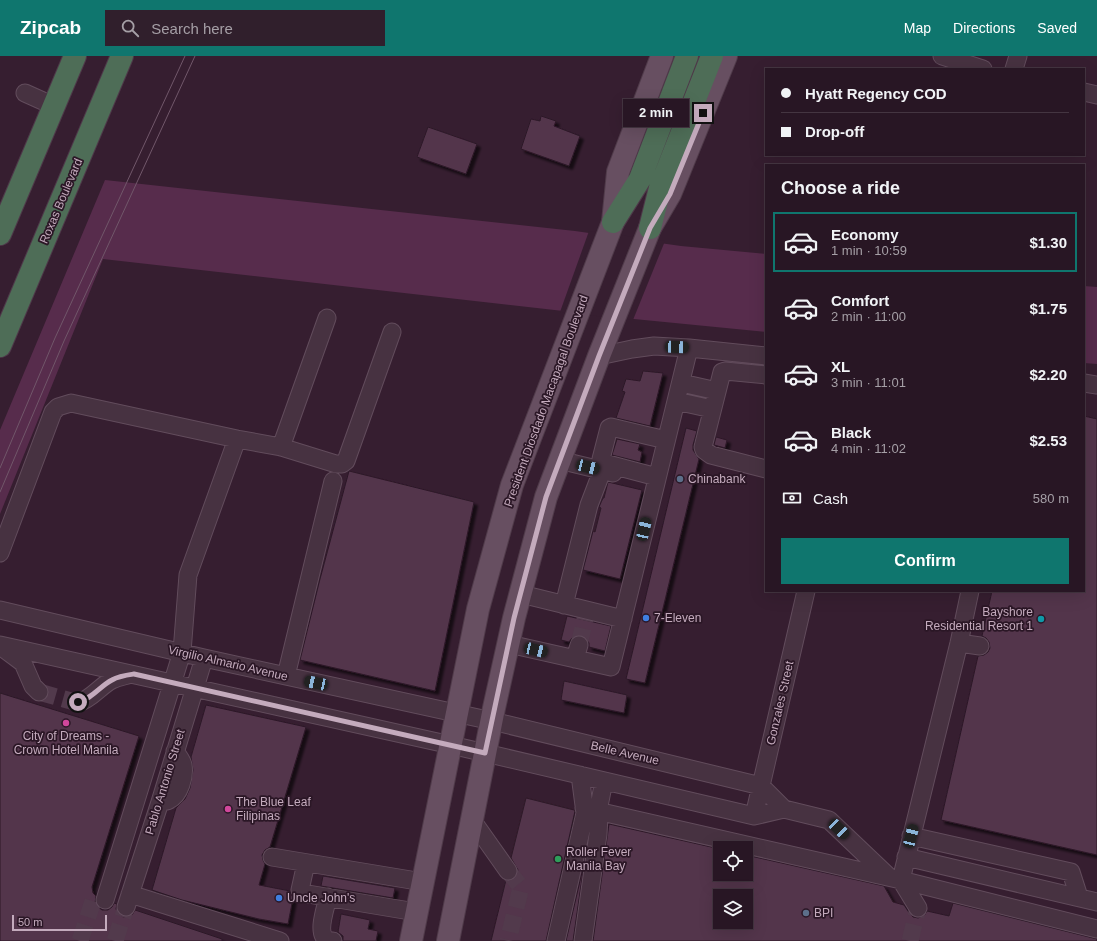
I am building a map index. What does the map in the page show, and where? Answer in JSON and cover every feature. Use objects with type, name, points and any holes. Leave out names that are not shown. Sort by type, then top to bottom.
[{"type":"highway","points":[[0,234],[75,56]]},
{"type":"highway","name":"Roxas Boulevard","points":[[0,346],[122,56]]},
{"type":"highway","points":[[612,226],[640,179],[688,56]]},
{"type":"highway","points":[[649,230],[660,188],[712,56]]},
{"type":"main road","name":"President Diosdado Macapagal Boulevard","points":[[411,941],[478,609],[512,485],[612,226],[618,172],[662,56]]},
{"type":"main road","points":[[448,941],[485,753],[509,644],[546,497],[609,328],[649,230],[670,194],[726,56]]},
{"type":"street","points":[[942,56],[980,68]]},
{"type":"street","points":[[1014,68],[1018,56]]},
{"type":"street","points":[[25,92],[54,106]]},
{"type":"street","points":[[1085,92],[1097,95]]},
{"type":"street","points":[[281,446],[327,318]]},
{"type":"street","points":[[0,552],[53,412],[58,407],[71,403],[237,439],[281,446],[336,464],[342,464],[346,461],[392,332]]},
{"type":"street","points":[[599,356],[654,346],[765,356]]},
{"type":"street","points":[[509,644],[577,652],[611,668],[689,348]]},
{"type":"street","points":[[765,375],[722,372],[703,447],[706,453],[765,469]]},
{"type":"street","points":[[1085,383],[1097,385]]},
{"type":"street","points":[[686,384],[717,391]]},
{"type":"street","points":[[675,404],[711,413]]},
{"type":"street","points":[[656,481],[604,463],[601,459],[609,428],[611,427],[666,440]]},
{"type":"street","name":"Pablo Antonio Street","points":[[102,895],[182,652],[188,575],[237,439]]},
{"type":"street","points":[[559,460],[602,471],[656,481]]},
{"type":"street","points":[[564,605],[588,505],[602,471]]},
{"type":"street","points":[[286,676],[333,481]]},
{"type":"street","name":"Gonzales Street","points":[[754,816],[806,592]]},
{"type":"street","points":[[895,878],[906,858],[959,643],[970,592]]},
{"type":"street","points":[[521,594],[564,605],[586,615],[623,619]]},
{"type":"street","name":"Virgilio Almario Avenue","points":[[0,610],[204,658],[457,714]]},
{"type":"street","points":[[959,643],[980,646]]},
{"type":"street","points":[[0,646],[173,682],[754,816],[784,809],[829,820],[895,878],[918,908]]},
{"type":"street","points":[[0,646],[13,654],[23,663],[33,686],[39,692]]},
{"type":"street","name":"Pablo Antonio Street","points":[[204,658],[128,901],[280,941]]},
{"type":"street","points":[[78,702],[84,701],[92,696],[112,680],[121,676],[134,674]]},
{"type":"street","name":"Belle Avenue","points":[[457,714],[760,786]]},
{"type":"street","points":[[580,775],[591,810],[599,816],[598,834],[582,941]]},
{"type":"street","points":[[556,941],[585,813],[591,810],[604,781]]},
{"type":"street","points":[[760,786],[784,809]]},
{"type":"street","points":[[683,832],[685,800]]},
{"type":"street","points":[[591,810],[683,832],[895,878],[1097,929]]},
{"type":"street","points":[[472,820],[508,871]]},
{"type":"street","points":[[911,836],[1071,872],[1080,897]]},
{"type":"street","points":[[272,857],[423,882]]},
{"type":"street","points":[[906,858],[1097,902]]},
{"type":"street","points":[[306,863],[300,891],[302,893],[416,912]]},
{"type":"street","points":[[328,897],[321,927],[322,935],[327,940],[333,941]]},
{"type":"shaded area","points":[[105,180],[575,231],[681,246],[765,254],[765,332],[634,319],[103,259],[0,514],[0,430]]},
{"type":"shaded area","points":[[1085,286],[1097,287],[1097,364],[1085,363]]},
{"type":"pier","points":[[589,231],[665,241],[633,320],[560,312]]},
{"type":"building","points":[[541,116],[556,121],[554,126],[580,136],[569,166],[521,149],[531,119],[540,121]]},
{"type":"building","points":[[428,127],[477,144],[466,174],[417,157]]},
{"type":"building","points":[[643,371],[663,373],[650,426],[616,418],[625,392],[622,391],[626,379],[640,381]]},
{"type":"building","name":"Bayshore Residential Resort 1","points":[[1085,416],[1097,419],[1097,855],[941,820],[978,656],[984,655],[990,648],[989,642],[982,636],[992,592],[1085,592]]},
{"type":"building","points":[[686,428],[697,431],[693,450],[699,459],[645,683],[626,679]]},
{"type":"building","points":[[716,437],[727,440],[725,448],[714,445]]},
{"type":"building","points":[[617,439],[640,444],[638,450],[642,452],[640,462],[612,455]]},
{"type":"building","points":[[349,471],[474,502],[435,691],[300,660]]},
{"type":"building","points":[[608,482],[642,490],[620,579],[583,570],[593,531],[595,532],[601,508],[599,507],[604,498]]},
{"type":"building","points":[[567,616],[611,626],[605,651],[589,647],[589,643],[586,638],[581,635],[577,635],[569,642],[561,640]]},
{"type":"building","points":[[564,681],[627,695],[624,713],[561,700]]},
{"type":"building","points":[[0,693],[139,736],[92,887],[93,893],[96,896],[95,903],[102,910],[108,910],[114,903],[117,904],[116,909],[118,913],[123,917],[132,915],[135,910],[222,939],[222,941],[0,941]]},
{"type":"building","name":"The Blue Leaf Filipinas","points":[[206,705],[306,727],[270,847],[265,850],[262,855],[265,864],[259,885],[290,891],[293,898],[288,924],[259,919],[182,900],[152,890],[176,808],[185,799],[190,788],[193,770],[191,757]]},
{"type":"building","points":[[526,798],[575,811],[546,941],[491,941],[506,880],[513,879],[517,875],[518,870],[511,858]]},
{"type":"building","points":[[609,824],[713,847],[713,881],[753,881],[753,857],[884,886],[893,902],[904,905],[913,917],[918,918],[924,916],[927,911],[949,916],[953,903],[1097,939],[1097,941],[593,941]]},
{"type":"building","points":[[584,864],[573,941],[566,941]]},
{"type":"building","points":[[323,876],[395,888],[393,898],[321,886]]},
{"type":"building","points":[[341,914],[370,920],[368,929],[378,931],[376,941],[343,941],[343,936],[338,932]]},
{"type":"tunnel","points":[[579,645],[585,619]]},
{"type":"tunnel","points":[[39,692],[78,703]]},
{"type":"tunnel","points":[[508,871],[521,887],[508,941]]},
{"type":"tunnel","points":[[80,941],[95,895]]},
{"type":"tunnel","points":[[115,941],[126,907]]},
{"type":"tunnel","points":[[910,941],[918,908]]},
{"type":"tram line","points":[[0,468],[55,338],[185,56]]},
{"type":"tram line","points":[[0,492],[64,341],[195,56]]},
{"type":"place","name":"Chinabank","points":[[680,479]]},
{"type":"place","name":"7-Eleven","points":[[646,618]]},
{"type":"place","name":"Bayshore Residential Resort 1","points":[[1041,619]]},
{"type":"place","name":"City of Dreams - Crown Hotel Manila","points":[[66,723]]},
{"type":"place","name":"The Blue Leaf Filipinas","points":[[228,809]]},
{"type":"place","name":"Roller Fever Manila Bay","points":[[558,859]]},
{"type":"place","name":"Uncle John's","points":[[279,898]]},
{"type":"place","name":"BPI","points":[[806,913]]},
{"type":"route","points":[[78,702],[84,701],[92,696],[112,680],[121,676],[134,674],[485,753],[514,618],[546,497],[599,356],[650,228],[670,194],[703,113]]}]
